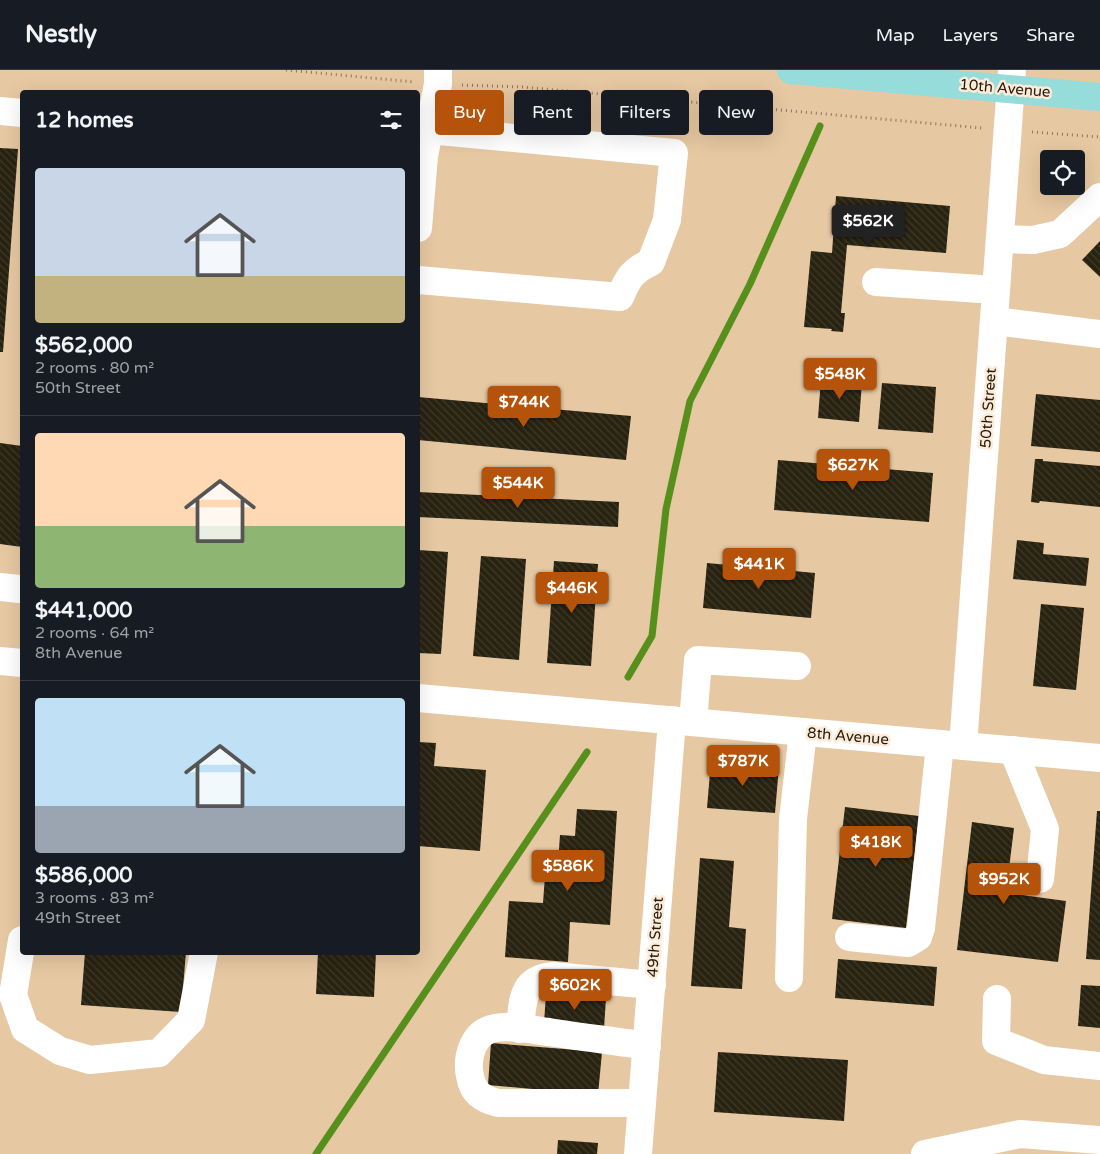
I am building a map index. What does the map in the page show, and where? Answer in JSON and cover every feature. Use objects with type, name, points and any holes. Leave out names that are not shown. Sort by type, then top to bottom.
[{"type":"main road","name":"10th Avenue","points":[[791,70],[1012,79],[1100,97]]},
{"type":"street","points":[[420,204],[424,156],[423,129],[439,79]]},
{"type":"street","name":"50th Street","points":[[849,937],[908,943],[918,937],[921,928],[951,745],[994,321],[1012,79]]},
{"type":"street","points":[[0,111],[20,113]]},
{"type":"street","points":[[420,280],[620,297],[628,278],[638,268],[651,262],[667,220],[674,152],[423,129]]},
{"type":"street","points":[[1000,239],[1033,240],[1060,234],[1100,196]]},
{"type":"street","points":[[876,282],[996,290]]},
{"type":"street","points":[[994,321],[1100,334]]},
{"type":"street","name":"49th Street","points":[[642,1154],[642,1103],[652,985],[682,721],[698,660],[797,666]]},
{"type":"street","points":[[0,661],[20,663]]},
{"type":"street","name":"8th Avenue","points":[[420,698],[1100,758]]},
{"type":"street","points":[[789,978],[792,820],[803,732]]},
{"type":"street","points":[[1013,750],[1045,829],[1040,879]]},
{"type":"street","points":[[20,952],[13,995],[25,1029],[60,1051],[90,1060],[159,1054],[191,1020],[203,955]]},
{"type":"street","points":[[520,1029],[523,999],[526,990],[533,981],[543,977],[553,976],[652,985]]},
{"type":"street","points":[[997,999],[996,1041],[1044,1060],[1100,1066]]},
{"type":"street","points":[[642,1103],[498,1103],[486,1100],[478,1094],[472,1086],[468,1069],[471,1047],[478,1038],[496,1028],[520,1029],[647,1046]]},
{"type":"street","points":[[925,1154],[1020,1134],[1100,1140]]},
{"type":"path","points":[[286,70],[439,79],[982,128]]},
{"type":"path","points":[[1032,132],[1100,137]]},
{"type":"building","points":[[0,148],[18,149],[3,352],[0,352]]},
{"type":"building","points":[[836,196],[950,206],[946,253],[847,245],[841,313],[845,313],[843,332],[831,331],[832,329],[804,327],[811,251],[832,253]]},
{"type":"building","points":[[1100,241],[1100,277],[1082,260]]},
{"type":"building","points":[[821,379],[862,382],[859,422],[818,418]]},
{"type":"building","points":[[882,383],[936,387],[933,433],[878,429]]},
{"type":"building","points":[[1036,394],[1100,400],[1100,452],[1031,446]]},
{"type":"building","points":[[420,397],[631,416],[626,460],[420,440]]},
{"type":"building","points":[[0,443],[20,446],[20,547],[0,544]]},
{"type":"building","points":[[1035,459],[1100,466],[1100,507],[1040,501],[1039,503],[1031,502]]},
{"type":"building","points":[[778,460],[933,473],[929,522],[774,510]]},
{"type":"building","points":[[420,492],[619,502],[618,527],[420,517]]},
{"type":"building","points":[[1017,540],[1044,543],[1043,554],[1089,558],[1086,586],[1013,579]]},
{"type":"building","points":[[420,550],[448,552],[441,654],[420,653]]},
{"type":"building","points":[[481,556],[526,559],[519,660],[473,656]]},
{"type":"building","points":[[554,561],[598,564],[591,666],[547,663]]},
{"type":"building","points":[[707,563],[815,573],[811,618],[703,608]]},
{"type":"building","points":[[1041,604],[1084,608],[1076,690],[1033,686]]},
{"type":"building","points":[[420,742],[436,743],[434,766],[486,770],[480,851],[420,846]]},
{"type":"building","points":[[711,761],[779,766],[775,813],[707,808]]},
{"type":"building","points":[[845,807],[919,816],[906,928],[832,919]]},
{"type":"building","points":[[577,809],[617,811],[610,925],[570,922],[568,962],[505,957],[509,901],[543,903],[546,862],[558,863],[560,835],[575,836]]},
{"type":"building","points":[[1097,811],[1100,811],[1100,960],[1086,959]]},
{"type":"building","points":[[972,822],[1014,828],[1006,893],[1066,901],[1058,962],[957,950]]},
{"type":"building","points":[[700,858],[734,861],[729,927],[746,929],[742,989],[691,986]]},
{"type":"building","points":[[85,955],[186,955],[181,1012],[81,1005]]},
{"type":"building","points":[[318,955],[376,955],[374,997],[316,994]]},
{"type":"building","points":[[838,959],[937,967],[934,1006],[835,998]]},
{"type":"building","points":[[1081,985],[1100,986],[1100,1028],[1078,1026]]},
{"type":"building","points":[[546,993],[606,998],[604,1029],[544,1024]]},
{"type":"building","points":[[491,1043],[602,1052],[598,1095],[488,1085]]},
{"type":"building","points":[[718,1052],[848,1060],[844,1121],[714,1112]]},
{"type":"building","points":[[558,1140],[598,1143],[597,1154],[557,1154]]},
{"type":"waterway","points":[[628,677],[652,636],[666,509],[690,401],[750,284],[820,126]]},
{"type":"waterway","points":[[316,1154],[587,752]]}]
